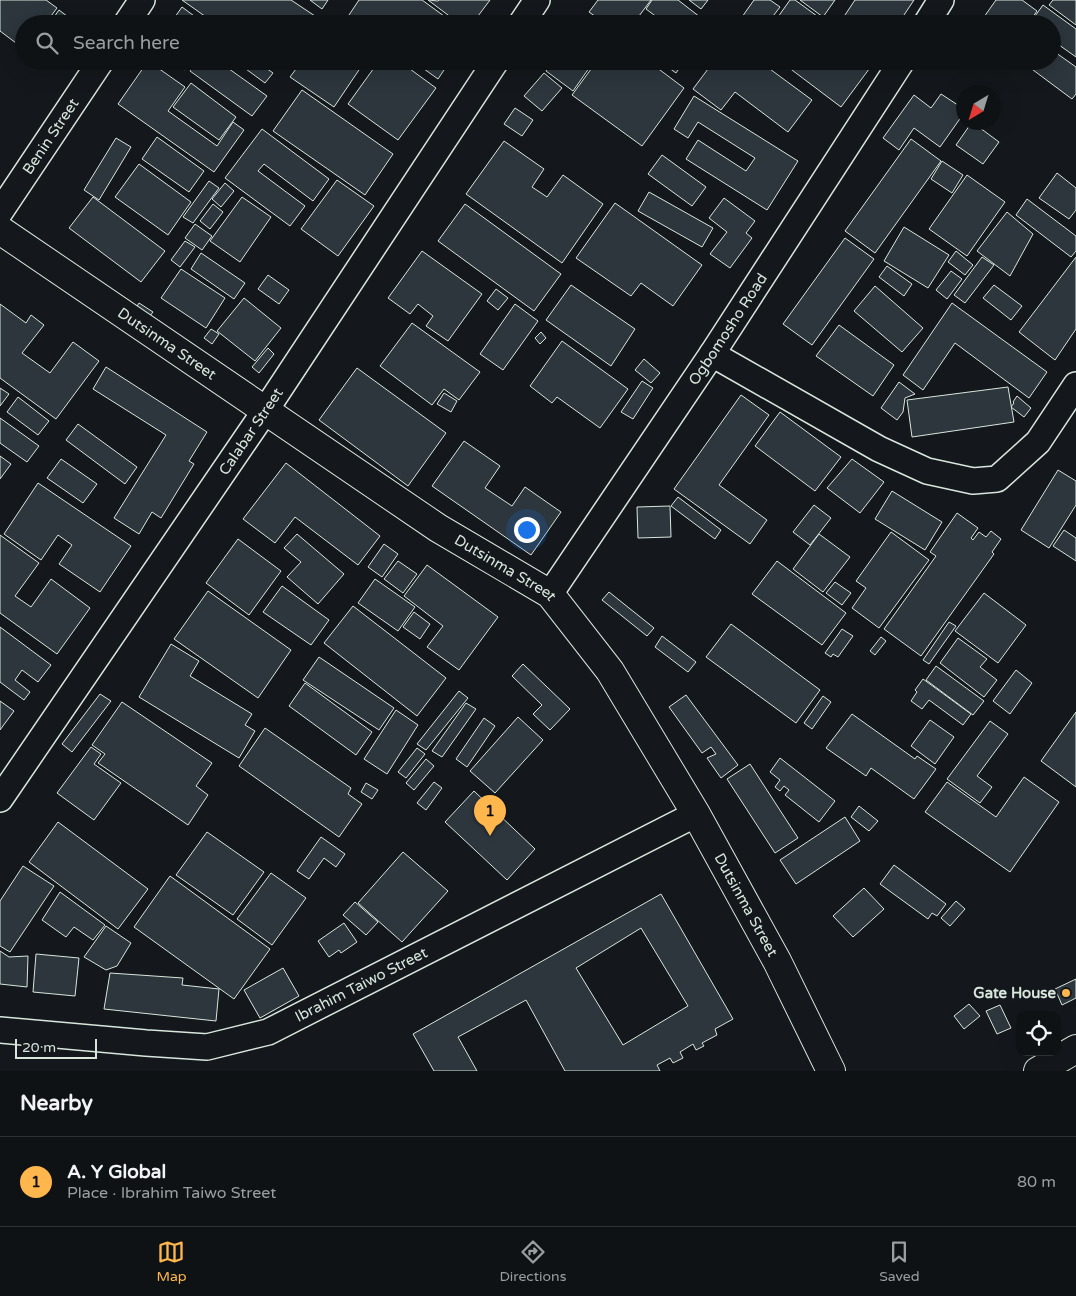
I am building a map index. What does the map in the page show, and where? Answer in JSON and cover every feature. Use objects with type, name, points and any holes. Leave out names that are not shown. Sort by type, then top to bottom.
[{"type":"street","points":[[132,15],[142,0]]},
{"type":"street","points":[[527,15],[537,0]]},
{"type":"street","points":[[932,15],[941,0]]},
{"type":"street","name":"Benin Street","points":[[0,212],[95,70]]},
{"type":"street","name":"Calabar Street","points":[[0,799],[265,411],[490,70]]},
{"type":"street","name":"Ogbomosho Road","points":[[550,594],[712,354],[896,70]]},
{"type":"street","name":"Dutsinma Street","points":[[0,230],[438,528],[550,594],[610,671],[696,814],[777,962],[831,1071]]},
{"type":"street","points":[[712,354],[878,449],[927,470],[973,481],[997,480],[1038,442],[1076,385]]},
{"type":"street","name":"Ibrahim Taiwo Street","points":[[0,1030],[207,1047],[268,1032],[696,814]]},
{"type":"street","points":[[1038,1071],[1076,1049]]},
{"type":"building","points":[[0,0],[46,0],[57,8],[52,15],[15,15],[15,42],[0,31]]},
{"type":"building","points":[[182,0],[291,0],[314,15],[203,15]]},
{"type":"building","points":[[310,0],[328,0],[322,9]]},
{"type":"building","points":[[359,0],[422,0],[443,15],[349,15]]},
{"type":"building","points":[[428,0],[490,0],[479,15],[448,15]]},
{"type":"building","points":[[598,0],[651,0],[640,15],[593,15],[589,12]]},
{"type":"building","points":[[652,0],[678,0],[697,15],[654,15],[646,9]]},
{"type":"building","points":[[689,0],[708,0],[701,9]]},
{"type":"building","points":[[754,0],[770,0],[780,7],[774,15],[743,15]]},
{"type":"building","points":[[790,0],[795,0],[816,15],[779,15]]},
{"type":"building","points":[[800,0],[835,0],[824,15],[820,15]]},
{"type":"building","points":[[855,0],[914,0],[904,15],[845,15]]},
{"type":"building","points":[[996,0],[1022,0],[1037,11],[1034,15],[985,15]]},
{"type":"building","points":[[1053,0],[1076,0],[1076,25],[1049,5]]},
{"type":"building","points":[[1043,5],[1057,15],[1036,15]]},
{"type":"building","points":[[182,7],[193,15],[176,15]]},
{"type":"building","points":[[59,10],[66,15],[55,15]]},
{"type":"building","points":[[1061,18],[1076,29],[1076,57],[1061,46]]},
{"type":"building","points":[[1061,56],[1076,67],[1076,94],[1072,99],[1033,70],[1061,70]]},
{"type":"building","points":[[142,70],[161,70],[185,87],[168,111],[217,146],[233,122],[244,130],[214,172],[118,104]]},
{"type":"building","points":[[231,70],[267,96],[252,116],[190,71]]},
{"type":"building","points":[[247,70],[269,70],[273,73],[265,83]]},
{"type":"building","points":[[295,70],[359,70],[334,107],[290,77]]},
{"type":"building","points":[[373,70],[411,70],[436,88],[398,140],[348,104]]},
{"type":"building","points":[[426,70],[444,70],[438,79]]},
{"type":"building","points":[[547,70],[588,70],[573,91]]},
{"type":"building","points":[[590,70],[660,70],[684,88],[642,146],[572,95]]},
{"type":"building","points":[[707,70],[771,70],[812,100],[788,132],[735,92],[721,110],[693,89]]},
{"type":"building","points":[[792,70],[868,70],[841,107]]},
{"type":"building","points":[[544,73],[562,88],[542,111],[524,96]]},
{"type":"building","points":[[191,83],[236,117],[219,140],[173,107]]},
{"type":"building","points":[[302,90],[393,154],[365,195],[273,131]]},
{"type":"building","points":[[941,94],[956,104],[956,124],[940,147],[914,128],[899,150],[883,138],[914,95],[931,108]]},
{"type":"building","points":[[694,96],[798,161],[767,210],[686,159],[698,140],[746,171],[755,158],[698,122],[688,138],[674,129]]},
{"type":"building","points":[[515,108],[533,120],[522,136],[504,124]]},
{"type":"building","points":[[262,129],[329,179],[313,201],[264,164],[258,171],[305,206],[290,226],[225,178]]},
{"type":"building","points":[[966,130],[983,130],[999,142],[983,164],[956,145]]},
{"type":"building","points":[[157,137],[204,171],[189,192],[142,159]]},
{"type":"building","points":[[116,138],[131,147],[99,200],[84,190]]},
{"type":"building","points":[[911,139],[941,161],[875,253],[845,231]]},
{"type":"building","points":[[504,141],[544,169],[532,187],[547,197],[563,175],[603,204],[562,263],[466,194]]},
{"type":"building","points":[[662,155],[706,187],[692,206],[648,174]]},
{"type":"building","points":[[942,161],[963,175],[952,193],[931,179]]},
{"type":"building","points":[[139,164],[191,202],[168,235],[115,197]]},
{"type":"building","points":[[1057,173],[1076,188],[1076,210],[1069,219],[1039,198]]},
{"type":"building","points":[[967,175],[1005,202],[967,256],[929,229]]},
{"type":"building","points":[[337,180],[374,206],[338,256],[301,229]]},
{"type":"building","points":[[209,181],[219,188],[193,223],[183,217]]},
{"type":"building","points":[[225,183],[234,191],[221,207],[212,199]]},
{"type":"building","points":[[649,192],[713,228],[702,247],[638,211]]},
{"type":"building","points":[[93,197],[165,251],[141,282],[69,228]]},
{"type":"building","points":[[242,197],[271,217],[240,262],[210,241]]},
{"type":"building","points":[[724,198],[755,221],[746,233],[752,238],[730,268],[710,254],[727,232],[709,218]]},
{"type":"building","points":[[1027,199],[1076,236],[1076,251],[1071,257],[1016,215]]},
{"type":"building","points":[[615,203],[702,265],[673,306],[641,283],[631,296],[576,258]]},
{"type":"building","points":[[213,204],[223,212],[210,229],[200,221]]},
{"type":"building","points":[[465,204],[561,274],[534,311],[438,241]]},
{"type":"building","points":[[1007,212],[1033,234],[1010,276],[977,251]]},
{"type":"building","points":[[195,224],[212,236],[202,250],[185,238]]},
{"type":"building","points":[[904,227],[949,255],[928,288],[884,261]]},
{"type":"building","points":[[845,238],[874,259],[812,345],[783,324]]},
{"type":"building","points":[[185,241],[195,247],[180,267],[171,260]]},
{"type":"building","points":[[422,251],[482,294],[448,341],[426,326],[433,316],[418,304],[410,314],[388,298]]},
{"type":"building","points":[[956,251],[973,265],[965,275],[948,262]]},
{"type":"building","points":[[201,253],[245,283],[234,299],[191,269]]},
{"type":"building","points":[[982,257],[994,265],[965,303],[954,295]]},
{"type":"building","points":[[1076,257],[1076,329],[1055,360],[1019,332]]},
{"type":"building","points":[[887,266],[912,284],[904,296],[879,277]]},
{"type":"building","points":[[181,269],[225,298],[206,328],[161,298]]},
{"type":"building","points":[[951,271],[962,279],[947,299],[936,290]]},
{"type":"building","points":[[268,275],[289,290],[279,304],[258,289]]},
{"type":"building","points":[[571,285],[635,329],[611,366],[546,320]]},
{"type":"building","points":[[994,285],[1022,306],[1011,320],[983,298]]},
{"type":"building","points":[[875,286],[923,328],[902,352],[854,311]]},
{"type":"building","points":[[496,289],[508,298],[498,310],[487,301]]},
{"type":"building","points":[[244,298],[281,328],[255,361],[217,331]]},
{"type":"building","points":[[139,303],[153,312],[149,317],[136,308]]},
{"type":"building","points":[[952,303],[1047,372],[1029,398],[955,343],[923,390],[903,375]]},
{"type":"building","points":[[0,304],[26,323],[31,315],[44,325],[22,353],[50,373],[73,342],[99,361],[56,419],[0,378]]},
{"type":"building","points":[[515,304],[538,321],[503,370],[480,354]]},
{"type":"building","points":[[412,323],[480,372],[459,400],[444,389],[432,405],[380,366]]},
{"type":"building","points":[[839,325],[894,365],[873,396],[816,356]]},
{"type":"building","points":[[211,329],[219,334],[212,344],[204,338]]},
{"type":"building","points":[[541,332],[546,338],[540,344],[535,338]]},
{"type":"building","points":[[562,341],[628,389],[600,428],[557,397],[552,403],[530,386]]},
{"type":"building","points":[[268,348],[274,354],[259,373],[252,367]]},
{"type":"building","points":[[644,359],[660,373],[651,383],[635,370]]},
{"type":"building","points":[[106,367],[207,432],[189,461],[194,464],[161,518],[152,512],[139,534],[114,518],[166,435],[93,389]]},
{"type":"building","points":[[357,368],[446,433],[408,486],[319,420]]},
{"type":"building","points":[[642,381],[653,388],[633,419],[621,412]]},
{"type":"building","points":[[899,382],[915,394],[905,398],[903,412],[897,420],[881,408]]},
{"type":"building","points":[[1008,387],[1014,422],[912,437],[907,400]]},
{"type":"building","points":[[0,388],[9,394],[0,406]]},
{"type":"building","points":[[444,393],[457,401],[451,412],[437,404]]},
{"type":"building","points":[[741,395],[769,415],[719,485],[767,520],[750,544],[674,489]]},
{"type":"building","points":[[1017,396],[1031,408],[1024,417],[1011,407]]},
{"type":"building","points":[[18,397],[49,421],[38,435],[7,412]]},
{"type":"building","points":[[780,412],[841,457],[815,491],[755,446]]},
{"type":"building","points":[[0,418],[39,446],[27,462],[0,443]]},
{"type":"building","points":[[78,424],[137,467],[125,484],[66,440]]},
{"type":"building","points":[[464,441],[500,466],[485,488],[512,506],[525,487],[561,512],[531,555],[432,486]]},
{"type":"building","points":[[0,456],[11,464],[0,479]]},
{"type":"building","points":[[61,459],[97,484],[83,503],[47,478]]},
{"type":"building","points":[[852,459],[884,482],[860,513],[827,488]]},
{"type":"building","points":[[286,463],[380,536],[358,565],[295,517],[275,543],[243,519]]},
{"type":"building","points":[[1058,470],[1076,481],[1076,505],[1049,548],[1021,530]]},
{"type":"building","points":[[38,483],[131,546],[100,592],[59,564],[72,545],[58,535],[41,560],[4,534]]},
{"type":"building","points":[[892,491],[942,522],[925,550],[875,519]]},
{"type":"building","points":[[678,497],[721,530],[715,539],[671,506]]},
{"type":"building","points":[[814,505],[831,518],[810,545],[793,532]]},
{"type":"building","points":[[670,506],[671,537],[638,538],[637,507]]},
{"type":"building","points":[[957,513],[978,528],[971,538],[973,540],[979,532],[986,537],[991,531],[1001,539],[992,552],[994,554],[921,656],[884,629],[936,556],[930,552]]},
{"type":"building","points":[[1064,530],[1076,538],[1076,561],[1053,546]]},
{"type":"building","points":[[891,532],[929,560],[879,628],[852,608],[866,588],[856,581]]},
{"type":"building","points":[[297,534],[344,574],[318,604],[287,577],[301,562],[284,548]]},
{"type":"building","points":[[819,534],[850,557],[823,592],[793,569]]},
{"type":"building","points":[[0,535],[39,563],[15,596],[31,607],[51,579],[90,608],[57,654],[0,613]]},
{"type":"building","points":[[238,539],[281,571],[249,615],[206,583]]},
{"type":"building","points":[[384,544],[398,554],[382,577],[368,567]]},
{"type":"building","points":[[398,561],[417,574],[403,593],[384,579]]},
{"type":"building","points":[[777,561],[846,613],[822,645],[752,594]]},
{"type":"building","points":[[427,565],[498,617],[459,670],[427,647],[443,626],[404,596]]},
{"type":"building","points":[[375,579],[415,607],[398,631],[358,603]]},
{"type":"building","points":[[835,582],[851,593],[842,605],[826,593]]},
{"type":"building","points":[[282,586],[329,620],[311,645],[263,612]]},
{"type":"building","points":[[208,591],[291,650],[258,698],[174,639]]},
{"type":"building","points":[[609,592],[654,628],[647,636],[602,600]]},
{"type":"building","points":[[984,593],[1026,625],[998,663],[955,631]]},
{"type":"building","points":[[353,606],[446,678],[417,716],[324,643]]},
{"type":"building","points":[[414,612],[430,624],[420,639],[403,627]]},
{"type":"building","points":[[949,622],[956,626],[929,664],[923,660]]},
{"type":"building","points":[[731,624],[820,690],[796,723],[706,657]]},
{"type":"building","points":[[0,627],[51,665],[38,682],[22,670],[15,680],[30,692],[24,700],[0,682]]},
{"type":"building","points":[[842,629],[853,636],[838,657],[833,654],[831,657],[825,653]]},
{"type":"building","points":[[662,636],[696,662],[688,672],[655,647]]},
{"type":"building","points":[[881,637],[886,641],[875,655],[870,651]]},
{"type":"building","points":[[958,638],[987,659],[980,667],[997,680],[984,697],[940,663]]},
{"type":"building","points":[[171,644],[199,661],[190,676],[252,714],[245,725],[255,731],[239,758],[139,697]]},
{"type":"building","points":[[319,657],[394,708],[379,730],[303,680]]},
{"type":"building","points":[[523,664],[570,709],[550,730],[533,714],[542,705],[512,676]]},
{"type":"building","points":[[936,666],[984,701],[973,715],[926,680]]},
{"type":"building","points":[[1016,670],[1032,683],[1010,714],[993,701]]},
{"type":"building","points":[[923,679],[971,714],[963,725],[929,700],[922,709],[911,701],[917,692],[915,690]]},
{"type":"building","points":[[305,683],[372,732],[356,755],[289,706]]},
{"type":"building","points":[[459,691],[468,698],[426,750],[417,744]]},
{"type":"building","points":[[100,694],[111,701],[72,752],[62,744]]},
{"type":"building","points":[[686,695],[738,765],[721,778],[707,758],[716,754],[711,747],[702,753],[669,707]]},
{"type":"building","points":[[823,696],[831,702],[812,729],[804,723]]},
{"type":"building","points":[[0,701],[14,711],[0,730]]},
{"type":"building","points":[[122,702],[212,763],[196,786],[208,795],[188,825],[98,763],[105,754],[92,745]]},
{"type":"building","points":[[466,703],[476,709],[442,757],[432,751]]},
{"type":"building","points":[[396,710],[418,725],[387,774],[364,759]]},
{"type":"building","points":[[1076,712],[1076,787],[1041,761]]},
{"type":"building","points":[[852,714],[915,759],[917,756],[936,769],[914,799],[871,768],[866,776],[826,748]]},
{"type":"building","points":[[518,717],[543,740],[495,793],[470,771]]},
{"type":"building","points":[[484,718],[495,726],[467,767],[456,759]]},
{"type":"building","points":[[930,720],[954,737],[935,764],[911,746]]},
{"type":"building","points":[[990,721],[1008,734],[977,776],[992,787],[980,803],[947,779]]},
{"type":"building","points":[[265,728],[351,788],[348,794],[362,804],[339,837],[239,766]]},
{"type":"building","points":[[91,747],[101,754],[94,764],[121,783],[94,820],[57,793]]},
{"type":"building","points":[[417,748],[425,754],[406,778],[398,772]]},
{"type":"building","points":[[780,758],[835,801],[819,822],[785,795],[789,790],[784,786],[780,791],[775,787],[780,780],[770,772]]},
{"type":"building","points":[[426,759],[434,766],[414,790],[406,783]]},
{"type":"building","points":[[750,764],[798,838],[775,853],[727,779]]},
{"type":"building","points":[[1024,777],[1059,802],[1010,872],[925,812],[947,782],[996,817]]},
{"type":"building","points":[[434,782],[442,788],[426,810],[417,803]]},
{"type":"building","points":[[366,783],[378,790],[372,799],[361,792]]},
{"type":"building","points":[[474,791],[535,849],[507,880],[445,822]]},
{"type":"building","points":[[859,806],[878,821],[869,831],[851,817]]},
{"type":"building","points":[[845,817],[860,841],[796,884],[780,860]]},
{"type":"building","points":[[58,822],[148,889],[118,929],[29,862]]},
{"type":"building","points":[[207,832],[264,872],[233,915],[176,875]]},
{"type":"building","points":[[321,837],[345,854],[336,867],[324,858],[309,879],[297,871]]},
{"type":"building","points":[[403,852],[448,891],[402,942],[358,903]]},
{"type":"building","points":[[894,865],[946,904],[937,916],[932,913],[928,919],[880,884]]},
{"type":"building","points":[[23,866],[54,886],[10,952],[0,946],[0,901]]},
{"type":"building","points":[[271,873],[306,898],[272,945],[237,919]]},
{"type":"building","points":[[170,876],[270,949],[234,999],[134,927]]},
{"type":"building","points":[[864,888],[884,909],[853,937],[833,916]]},
{"type":"building","points":[[60,892],[105,925],[93,940],[74,927],[66,937],[42,920]]},
{"type":"building","points":[[661,894],[733,1019],[715,1029],[717,1035],[702,1043],[704,1046],[696,1050],[693,1044],[680,1052],[683,1058],[673,1063],[670,1058],[657,1065],[660,1071],[565,1071],[526,1000],[458,1037],[477,1071],[434,1071],[413,1034]],"holes":[[[641,928],[688,1006],[623,1045],[576,968]]]},
{"type":"building","points":[[956,901],[965,909],[950,926],[941,918]]},
{"type":"building","points":[[355,902],[378,922],[366,935],[343,915]]},
{"type":"building","points":[[344,923],[357,942],[341,953],[339,950],[329,957],[318,941]]},
{"type":"building","points":[[106,926],[131,943],[117,966],[106,970],[84,957]]},
{"type":"building","points":[[0,951],[9,957],[28,956],[27,987],[0,984]]},
{"type":"building","points":[[36,954],[79,958],[75,996],[33,992]]},
{"type":"building","points":[[283,968],[299,996],[260,1018],[244,990]]},
{"type":"building","points":[[110,973],[183,978],[182,985],[219,989],[216,1021],[104,1009]]},
{"type":"building","name":"Gate House","points":[[1076,979],[1076,998],[1062,1005],[1055,989]]},
{"type":"building","points":[[969,1004],[980,1016],[964,1029],[954,1016]]},
{"type":"building","points":[[1000,1005],[1011,1028],[997,1034],[986,1011]]},
{"type":"place","name":"A. Y Global","points":[[490,836]]},
{"type":"place","name":"Gate House","points":[[1066,993]]}]
